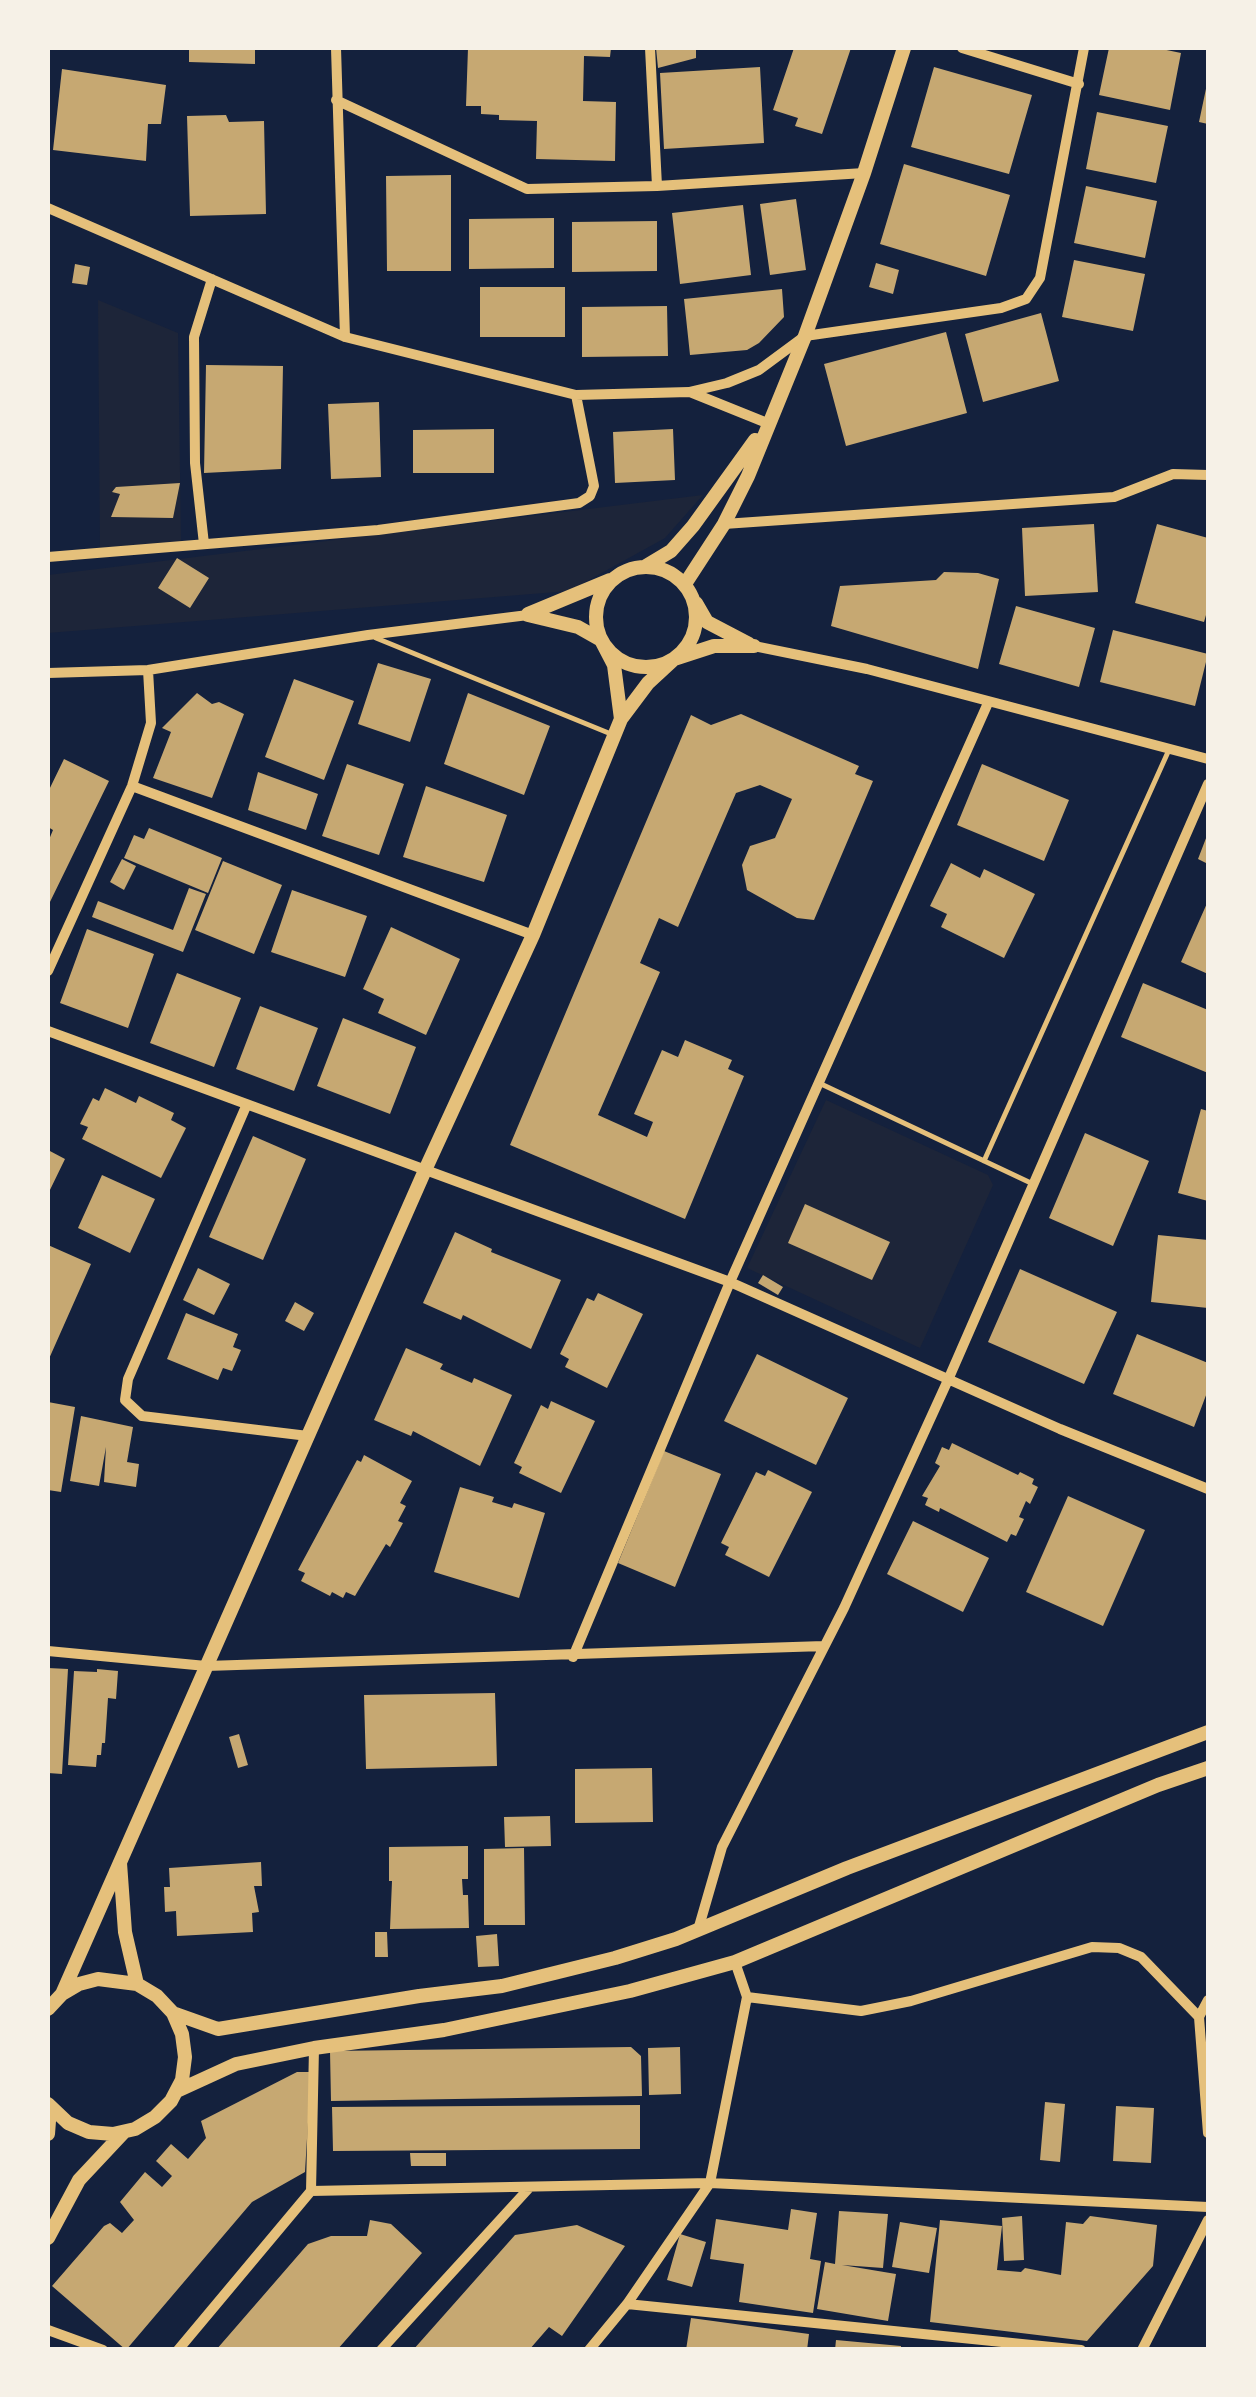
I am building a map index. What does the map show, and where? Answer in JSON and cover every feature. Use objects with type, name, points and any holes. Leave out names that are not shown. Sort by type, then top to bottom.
[{"type":"main road","points":[[685,584],[724,524],[748,476],[805,336],[904,48]]},
{"type":"main road","points":[[646,566],[671,552],[768,423]]},
{"type":"main road","points":[[528,615],[629,569],[661,568],[685,584],[707,622],[754,646]]},
{"type":"main road","points":[[614,578],[603,591],[596,624],[614,665],[621,719]]},
{"type":"main road","points":[[48,2009],[62,1994],[426,1168],[533,935],[613,736],[648,683],[687,647],[697,615],[694,598]]},
{"type":"main road","points":[[528,615],[578,626],[601,640],[611,654],[625,663],[642,667],[658,666],[714,646],[754,646]]},
{"type":"main road","points":[[172,2013],[218,2029],[502,1986],[615,1958],[698,1930],[847,1868],[1208,1732]]},
{"type":"main road","points":[[177,2091],[236,2064],[314,2048],[444,2030],[630,1991],[735,1962],[1158,1785],[1208,1768]]},
{"type":"main road","points":[[120,1858],[125,1932],[137,1984]]},
{"type":"main road","points":[[48,2238],[79,2180],[124,2132],[155,2118],[177,2091],[185,2057],[182,2034],[172,2013],[157,1996],[137,1984],[98,1979],[62,1994]]},
{"type":"main road","points":[[49,2106],[68,2123],[90,2132],[124,2132]]},
{"type":"main road","points":[[48,2134],[49,2106]]},
{"type":"street","points":[[336,48],[345,337]]},
{"type":"street","points":[[650,48],[657,186]]},
{"type":"street","points":[[962,48],[1079,84]]},
{"type":"street","points":[[48,208],[345,337],[576,395],[689,392],[758,370],[805,336],[1001,308],[1026,299],[1040,278],[1084,48]]},
{"type":"street","points":[[336,100],[527,189],[657,186],[864,173]]},
{"type":"street","points":[[204,544],[195,463],[194,337],[212,279]]},
{"type":"street","points":[[689,392],[768,423]]},
{"type":"street","points":[[48,557],[378,530],[578,503],[590,496],[594,486],[576,395]]},
{"type":"street","points":[[724,524],[1114,496],[1174,474],[1208,475]]},
{"type":"street","points":[[48,674],[148,670],[368,635],[528,615]]},
{"type":"street","points":[[754,646],[867,669],[1208,759]]},
{"type":"street","points":[[48,972],[132,786],[151,723],[148,670]]},
{"type":"street","points":[[573,1657],[730,1282],[988,703]]},
{"type":"street","points":[[698,1930],[722,1847],[824,1646],[948,1380],[1208,784]]},
{"type":"street","points":[[132,786],[533,935]]},
{"type":"street","points":[[48,1030],[730,1282],[948,1380],[1208,1489]]},
{"type":"street","points":[[247,1104],[128,1379],[125,1400],[142,1416],[308,1436]]},
{"type":"street","points":[[48,1651],[206,1666],[824,1646]]},
{"type":"street","points":[[747,1996],[861,2010],[912,2001],[1092,1947],[1119,1948],[1140,1957],[1199,2017]]},
{"type":"street","points":[[589,2350],[627,2304],[710,2183],[747,1996],[735,1962]]},
{"type":"street","points":[[1208,2000],[1199,2017],[1208,2133]]},
{"type":"street","points":[[178,2350],[311,2191],[314,2048]]},
{"type":"street","points":[[311,2191],[710,2183],[1208,2207]]},
{"type":"street","points":[[381,2350],[530,2187]]},
{"type":"street","points":[[1142,2350],[1208,2220]]},
{"type":"street","points":[[627,2304],[1081,2350]]},
{"type":"street","points":[[48,2330],[103,2350]]},
{"type":"lane","points":[[368,635],[613,736]]},
{"type":"lane","points":[[984,1161],[1169,749]]},
{"type":"lane","points":[[818,1082],[1033,1184]]},
{"type":"shaded area","points":[[98,300],[178,333],[181,542],[100,548]]},
{"type":"shaded area","points":[[703,495],[665,538],[569,591],[48,633],[48,575]]},
{"type":"shaded area","points":[[826,1100],[988,1175],[993,1185],[920,1348],[747,1268]]},
{"type":"building","points":[[189,48],[255,48],[255,64],[189,62]]},
{"type":"building","points":[[468,48],[611,48],[610,57],[584,56],[583,101],[616,102],[615,161],[536,159],[537,121],[499,120],[499,115],[481,114],[481,106],[466,106]]},
{"type":"building","points":[[656,48],[696,48],[696,58],[658,68]]},
{"type":"building","points":[[794,48],[851,48],[822,134],[795,126],[798,118],[773,110]]},
{"type":"building","points":[[1109,48],[1157,48],[1181,53],[1170,110],[1099,95]]},
{"type":"building","points":[[760,67],[764,143],[664,149],[660,73]]},
{"type":"building","points":[[934,67],[1032,95],[1009,174],[911,147]]},
{"type":"building","points":[[62,69],[166,85],[161,124],[148,124],[146,161],[53,150]]},
{"type":"building","points":[[1208,84],[1208,124],[1199,122]]},
{"type":"building","points":[[1097,112],[1168,126],[1156,183],[1086,169]]},
{"type":"building","points":[[226,115],[229,122],[264,121],[266,214],[190,216],[187,116]]},
{"type":"building","points":[[904,164],[1010,195],[986,276],[880,244]]},
{"type":"building","points":[[451,175],[451,271],[387,271],[386,176]]},
{"type":"building","points":[[1086,186],[1157,201],[1145,258],[1074,243]]},
{"type":"building","points":[[796,199],[806,270],[770,275],[760,204]]},
{"type":"building","points":[[743,205],[751,275],[680,284],[672,213]]},
{"type":"building","points":[[554,218],[554,268],[469,269],[469,219]]},
{"type":"building","points":[[657,221],[657,271],[572,272],[572,222]]},
{"type":"building","points":[[1074,260],[1145,274],[1133,331],[1062,317]]},
{"type":"building","points":[[876,263],[899,270],[893,294],[869,287]]},
{"type":"building","points":[[75,264],[90,267],[87,285],[72,283]]},
{"type":"building","points":[[480,287],[565,287],[565,337],[480,337]]},
{"type":"building","points":[[782,289],[784,317],[759,343],[747,350],[690,355],[684,299]]},
{"type":"building","points":[[667,306],[668,356],[582,357],[582,307]]},
{"type":"building","points":[[1041,313],[1059,381],[983,402],[965,334]]},
{"type":"building","points":[[946,332],[967,413],[846,446],[824,364]]},
{"type":"building","points":[[206,365],[283,366],[281,469],[204,473]]},
{"type":"building","points":[[379,402],[381,477],[331,479],[328,404]]},
{"type":"building","points":[[494,429],[494,473],[413,473],[413,430]]},
{"type":"building","points":[[673,429],[675,480],[615,483],[613,432]]},
{"type":"building","points":[[180,483],[173,518],[111,517],[120,494],[112,492],[116,487]]},
{"type":"building","points":[[1094,524],[1098,592],[1025,596],[1022,528]]},
{"type":"building","points":[[1157,524],[1208,538],[1208,608],[1204,622],[1135,603]]},
{"type":"building","points":[[177,558],[209,578],[190,608],[158,588]]},
{"type":"building","points":[[944,572],[978,573],[999,579],[978,669],[831,626],[840,586],[936,580]]},
{"type":"building","points":[[1016,606],[1095,628],[1079,687],[999,664]]},
{"type":"building","points":[[1113,630],[1208,654],[1195,706],[1100,682]]},
{"type":"building","points":[[378,663],[431,679],[410,742],[358,724]]},
{"type":"building","points":[[294,679],[354,701],[324,780],[265,757]]},
{"type":"building","points":[[197,693],[212,704],[219,702],[244,714],[212,798],[153,778],[171,732],[162,728]]},
{"type":"building","points":[[468,693],[550,726],[524,795],[444,764]]},
{"type":"building","points":[[741,714],[859,766],[855,774],[873,781],[814,920],[797,918],[747,890],[742,865],[750,846],[775,838],[792,799],[760,785],[736,793],[678,927],[659,918],[640,963],[660,972],[598,1115],[647,1137],[653,1122],[634,1114],[662,1050],[678,1057],[685,1040],[732,1060],[728,1069],[744,1076],[685,1219],[510,1145],[691,715],[711,725]]},
{"type":"building","points":[[64,759],[109,781],[48,906],[48,842],[53,830],[48,827],[48,792]]},
{"type":"building","points":[[347,764],[404,784],[379,855],[322,836]]},
{"type":"building","points":[[982,764],[1069,800],[1044,861],[957,825]]},
{"type":"building","points":[[258,772],[318,794],[306,830],[248,810]]},
{"type":"building","points":[[426,786],[507,815],[484,882],[403,857]]},
{"type":"building","points":[[149,828],[222,858],[208,893],[124,858],[134,835],[144,839]]},
{"type":"building","points":[[1208,833],[1208,864],[1198,859]]},
{"type":"building","points":[[122,859],[136,866],[124,890],[110,882]]},
{"type":"building","points":[[223,861],[282,885],[254,954],[195,930]]},
{"type":"building","points":[[951,863],[980,878],[984,869],[1035,894],[1004,958],[941,927],[947,914],[930,906]]},
{"type":"building","points":[[189,888],[206,894],[183,952],[92,917],[98,901],[173,930]]},
{"type":"building","points":[[292,890],[367,916],[345,977],[271,952]]},
{"type":"building","points":[[1208,901],[1208,974],[1181,962]]},
{"type":"building","points":[[391,927],[460,959],[426,1035],[378,1013],[384,999],[363,989]]},
{"type":"building","points":[[87,929],[154,954],[128,1028],[60,1003]]},
{"type":"building","points":[[177,973],[241,998],[214,1067],[150,1043]]},
{"type":"building","points":[[1143,983],[1208,1010],[1208,1073],[1121,1037]]},
{"type":"building","points":[[260,1006],[318,1028],[294,1091],[236,1069]]},
{"type":"building","points":[[343,1018],[416,1047],[390,1114],[317,1086]]},
{"type":"building","points":[[105,1088],[136,1103],[139,1096],[174,1113],[171,1120],[186,1128],[161,1178],[82,1139],[88,1127],[80,1124],[93,1098],[99,1101]]},
{"type":"building","points":[[1201,1109],[1208,1111],[1208,1201],[1178,1193]]},
{"type":"building","points":[[1085,1133],[1149,1161],[1113,1246],[1049,1218]]},
{"type":"building","points":[[253,1136],[306,1159],[263,1260],[209,1237]]},
{"type":"building","points":[[48,1150],[65,1159],[48,1194]]},
{"type":"building","points":[[102,1175],[155,1199],[130,1253],[78,1228]]},
{"type":"building","points":[[805,1204],[890,1242],[872,1280],[788,1243]]},
{"type":"building","points":[[455,1232],[492,1249],[491,1252],[561,1280],[531,1349],[463,1315],[461,1320],[423,1303]]},
{"type":"building","points":[[1158,1235],[1208,1240],[1208,1308],[1151,1302]]},
{"type":"building","points":[[48,1245],[91,1264],[48,1361]]},
{"type":"building","points":[[198,1268],[230,1284],[214,1315],[183,1300]]},
{"type":"building","points":[[1020,1269],[1117,1312],[1084,1384],[988,1342]]},
{"type":"building","points":[[763,1275],[783,1287],[778,1295],[758,1283]]},
{"type":"building","points":[[598,1293],[643,1314],[607,1388],[565,1367],[569,1359],[560,1354],[587,1298],[594,1301]]},
{"type":"building","points":[[295,1302],[314,1313],[304,1331],[285,1321]]},
{"type":"building","points":[[186,1313],[238,1334],[233,1347],[241,1350],[232,1371],[223,1368],[218,1380],[167,1359]]},
{"type":"building","points":[[1137,1334],[1208,1363],[1208,1390],[1194,1427],[1113,1394]]},
{"type":"building","points":[[406,1348],[443,1364],[440,1369],[472,1383],[474,1378],[512,1395],[480,1466],[413,1431],[411,1436],[374,1420]]},
{"type":"building","points":[[757,1354],[848,1398],[816,1465],[724,1421]]},
{"type":"building","points":[[551,1401],[595,1421],[561,1493],[519,1473],[522,1467],[514,1463],[541,1405],[548,1409]]},
{"type":"building","points":[[48,1402],[75,1407],[61,1492],[48,1490]]},
{"type":"building","points":[[81,1416],[133,1427],[127,1462],[139,1464],[136,1487],[104,1482],[106,1447],[99,1486],[70,1481]]},
{"type":"building","points":[[952,1443],[1034,1479],[1032,1484],[1038,1487],[1030,1504],[1026,1501],[1019,1517],[1024,1519],[1016,1536],[1011,1534],[1007,1542],[940,1508],[939,1512],[925,1505],[928,1498],[922,1496],[940,1466],[935,1463],[942,1447],[949,1450]]},
{"type":"building","points":[[664,1451],[721,1474],[675,1587],[618,1563]]},
{"type":"building","points":[[364,1455],[412,1481],[400,1503],[406,1506],[398,1521],[403,1523],[355,1596],[346,1592],[343,1598],[332,1592],[330,1596],[301,1581],[305,1573],[298,1570],[357,1460],[361,1462]]},
{"type":"building","points":[[768,1470],[812,1492],[769,1577],[725,1555],[729,1547],[721,1543],[756,1472],[765,1476]]},
{"type":"building","points":[[460,1487],[494,1497],[492,1502],[512,1508],[514,1503],[545,1513],[519,1598],[434,1572]]},
{"type":"building","points":[[1068,1496],[1145,1530],[1103,1626],[1026,1592]]},
{"type":"building","points":[[913,1521],[989,1558],[963,1612],[887,1574]]},
{"type":"building","points":[[48,1668],[68,1669],[62,1774],[48,1773]]},
{"type":"building","points":[[74,1671],[118,1671],[116,1699],[108,1698],[105,1743],[101,1755],[97,1755],[96,1767],[68,1765]]},
{"type":"building","points":[[495,1693],[497,1766],[366,1769],[364,1695]]},
{"type":"building","points":[[239,1734],[248,1765],[238,1768],[229,1737]]},
{"type":"building","points":[[652,1768],[653,1822],[575,1823],[575,1769]]},
{"type":"building","points":[[550,1816],[551,1846],[505,1847],[504,1817]]},
{"type":"building","points":[[468,1846],[468,1879],[462,1879],[463,1895],[468,1895],[469,1928],[390,1929],[389,1847]]},
{"type":"building","points":[[524,1848],[525,1925],[484,1925],[484,1849]]},
{"type":"building","points":[[261,1862],[262,1886],[254,1886],[259,1912],[252,1913],[253,1932],[177,1936],[176,1911],[165,1912],[164,1887],[170,1887],[169,1868]]},
{"type":"building","points":[[375,1932],[387,1932],[388,1957],[375,1957]]},
{"type":"building","points":[[497,1934],[499,1966],[478,1967],[476,1936]]},
{"type":"building","points":[[631,2047],[641,2056],[642,2096],[331,2101],[330,2051]]},
{"type":"building","points":[[680,2047],[681,2094],[649,2095],[648,2048]]},
{"type":"building","points":[[297,2072],[311,2072],[305,2172],[252,2202],[126,2350],[52,2286],[104,2226],[110,2223],[122,2233],[134,2220],[120,2202],[145,2172],[162,2187],[172,2176],[156,2161],[171,2144],[188,2159],[206,2138],[201,2121]]},
{"type":"building","points":[[1045,2102],[1065,2104],[1060,2162],[1040,2160]]},
{"type":"building","points":[[640,2105],[640,2149],[333,2151],[332,2107]]},
{"type":"building","points":[[1116,2106],[1154,2108],[1151,2163],[1113,2161]]},
{"type":"building","points":[[410,2153],[446,2153],[446,2166],[411,2166]]},
{"type":"building","points":[[791,2209],[817,2213],[810,2259],[821,2261],[813,2313],[739,2302],[744,2264],[710,2259],[716,2219],[788,2230]]},
{"type":"building","points":[[839,2211],[888,2214],[883,2268],[842,2265],[896,2274],[888,2321],[817,2309],[825,2262],[835,2264]]},
{"type":"building","points":[[1022,2216],[1024,2260],[1004,2261],[1002,2218]]},
{"type":"building","points":[[1090,2216],[1157,2225],[1153,2266],[1087,2341],[930,2322],[940,2220],[1002,2226],[997,2270],[1021,2272],[1025,2268],[1061,2275],[1066,2222],[1083,2224]]},
{"type":"building","points":[[370,2220],[391,2224],[422,2253],[337,2350],[216,2350],[308,2244],[331,2236],[367,2236]]},
{"type":"building","points":[[900,2222],[937,2228],[929,2273],[892,2267]]},
{"type":"building","points":[[577,2225],[625,2246],[562,2336],[549,2327],[529,2350],[413,2350],[515,2235]]},
{"type":"building","points":[[680,2234],[706,2242],[692,2287],[667,2280]]},
{"type":"building","points":[[691,2318],[809,2334],[807,2350],[686,2350]]},
{"type":"building","points":[[836,2340],[901,2346],[901,2350],[835,2350]]}]
